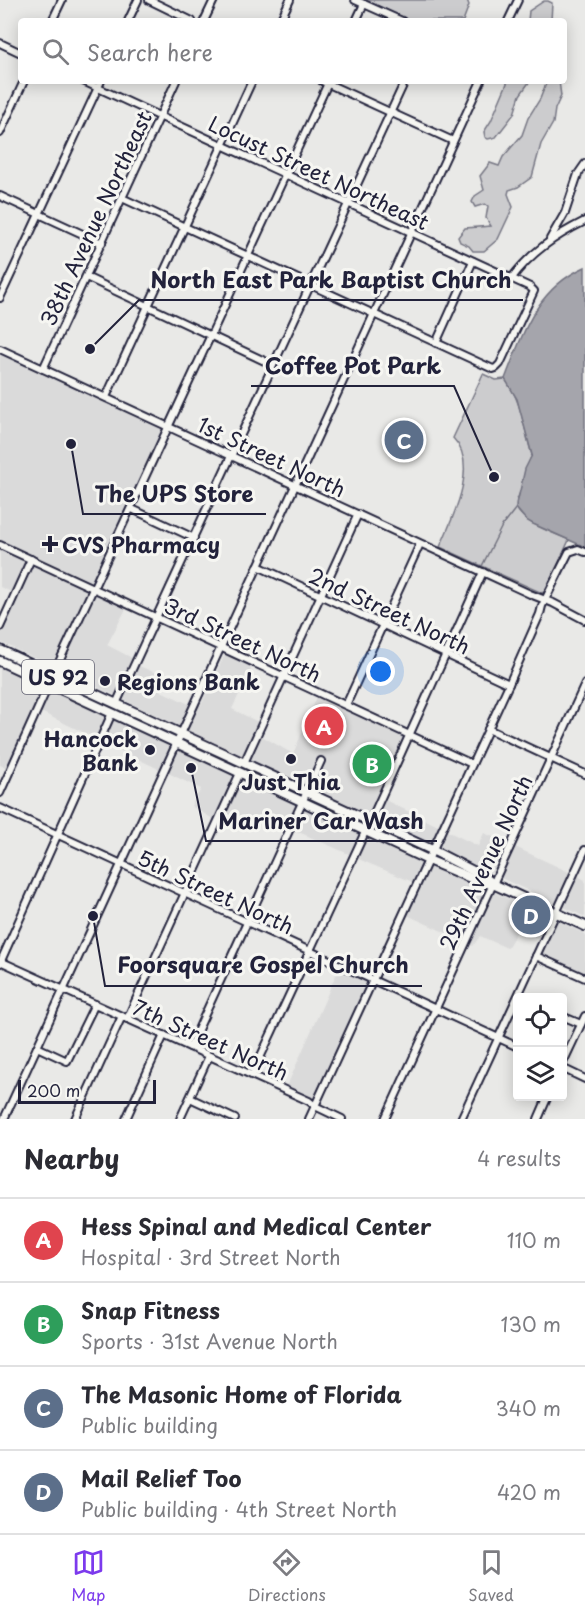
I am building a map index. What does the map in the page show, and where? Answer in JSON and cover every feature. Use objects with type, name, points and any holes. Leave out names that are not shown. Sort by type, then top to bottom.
[{"type":"main road","name":"US 92","points":[[0,650],[432,850],[483,876],[493,884],[585,926]]},
{"type":"main road","points":[[0,655],[22,665],[28,663]]},
{"type":"main road","name":"US 92","points":[[0,662],[428,860],[480,882],[493,884]]},
{"type":"main road","points":[[49,684],[55,682],[110,706],[116,704]]},
{"type":"main road","points":[[240,773],[246,770],[265,778],[274,777]]},
{"type":"main road","points":[[333,816],[341,814],[363,824],[370,822]]},
{"type":"street","points":[[53,18],[62,0]]},
{"type":"street","points":[[129,18],[138,0]]},
{"type":"street","points":[[149,0],[186,18]]},
{"type":"street","points":[[205,18],[214,0]]},
{"type":"street","points":[[281,18],[290,0]]},
{"type":"street","points":[[355,0],[395,18]]},
{"type":"street","points":[[509,18],[518,0]]},
{"type":"street","points":[[357,18],[364,4]]},
{"type":"street","points":[[0,43],[18,52]]},
{"type":"street","points":[[0,133],[23,84]]},
{"type":"street","name":"Locust Street Northeast","points":[[89,84],[533,289],[531,299],[496,369],[489,368],[436,343]]},
{"type":"street","points":[[0,298],[100,84]]},
{"type":"street","name":"38th Avenue Northeast","points":[[43,369],[175,84]]},
{"type":"street","points":[[106,397],[251,84]]},
{"type":"street","points":[[53,675],[132,509],[325,84]]},
{"type":"street","points":[[330,84],[453,141]]},
{"type":"street","points":[[116,704],[404,84]]},
{"type":"street","points":[[4,1119],[480,84]]},
{"type":"street","points":[[550,240],[565,213],[578,174],[585,164]]},
{"type":"street","points":[[0,196],[102,243]]},
{"type":"street","points":[[122,198],[436,343],[473,261]]},
{"type":"street","points":[[511,279],[526,261],[550,240],[585,221]]},
{"type":"street","points":[[86,277],[273,365]]},
{"type":"street","name":"1st Street North","points":[[0,349],[585,620]]},
{"type":"street","points":[[132,509],[194,538]]},
{"type":"street","points":[[244,763],[358,514]]},
{"type":"street","points":[[346,705],[420,544]]},
{"type":"street","name":"3rd Street North","points":[[0,545],[472,764]]},
{"type":"street","points":[[309,1119],[568,552],[578,549],[585,552]]},
{"type":"street","points":[[0,627],[31,559]]},
{"type":"street","name":"2nd Street North","points":[[258,566],[509,684]]},
{"type":"street","points":[[370,822],[483,572]]},
{"type":"street","points":[[0,793],[49,684]]},
{"type":"street","name":"29th Avenue North","points":[[385,1119],[585,684]]},
{"type":"street","points":[[0,962],[112,713]]},
{"type":"street","points":[[488,729],[585,774]]},
{"type":"street","points":[[189,1047],[321,761]]},
{"type":"street","points":[[75,1119],[185,894],[240,773]]},
{"type":"street","name":"5th Street North","points":[[0,808],[513,1045]]},
{"type":"street","points":[[252,1075],[366,831]]},
{"type":"street","points":[[522,993],[536,956],[585,850]]},
{"type":"street","points":[[536,956],[585,978]]},
{"type":"street","name":"7th Street North","points":[[0,962],[309,1101],[342,1119]]},
{"type":"street","points":[[37,1047],[67,1061],[94,1004]]},
{"type":"street","points":[[461,1119],[513,1011]]},
{"type":"street","points":[[567,1055],[585,1016]]},
{"type":"street","points":[[567,1018],[581,1024]]},
{"type":"street","points":[[126,1119],[164,1035]]},
{"type":"street","points":[[180,1119],[209,1056]]},
{"type":"street","points":[[567,1069],[585,1079]]},
{"type":"street","points":[[190,1098],[236,1119]]},
{"type":"street","points":[[538,1119],[546,1101]]},
{"type":"shaded area","points":[[363,0],[467,0],[469,5],[464,18],[402,18]]},
{"type":"shaded area","points":[[544,1],[552,3],[551,18],[528,18],[529,11]]},
{"type":"shaded area","points":[[507,84],[528,84],[520,95],[514,114],[496,137],[488,139],[484,132]]},
{"type":"shaded area","points":[[546,84],[559,84],[561,96],[555,109],[553,123],[541,144],[532,177],[518,187],[509,190],[508,194],[513,207],[498,239],[484,251],[473,251],[469,246],[460,242],[458,237],[465,228],[491,226],[486,218],[488,206],[485,204],[475,207],[472,202],[475,196],[484,190],[480,176],[490,163],[499,166],[503,157],[522,135],[528,118],[540,99]]},
{"type":"shaded area","points":[[585,267],[585,547],[533,524],[526,520],[516,508],[525,469],[532,455],[517,399],[505,379],[525,329],[543,300],[568,276]]},
{"type":"shaded area","points":[[0,352],[166,427],[93,585],[0,542]]},
{"type":"shaded area","points":[[483,374],[496,380],[505,379],[511,387],[519,406],[532,455],[517,500],[518,511],[530,522],[569,540],[546,591],[542,593],[440,547],[457,507],[464,477],[461,449],[453,438]]},
{"type":"shaded area","points":[[0,547],[28,560],[0,620],[11,594],[0,587]]},
{"type":"shaded area","points":[[33,562],[90,589],[54,667],[0,642],[0,633]]},
{"type":"shaded area","points":[[95,591],[127,607],[107,645],[134,659],[117,696],[59,670]]},
{"type":"shaded area","points":[[226,652],[253,665],[232,709],[260,723],[244,757],[186,729],[198,704],[201,705]]},
{"type":"shaded area","points":[[137,665],[165,677],[161,691],[191,705],[181,727],[122,699]]},
{"type":"shaded area","points":[[0,666],[45,686],[8,768],[0,765]]},
{"type":"shaded area","points":[[50,688],[108,714],[97,739],[41,712],[13,771]]},
{"type":"shaded area","points":[[318,695],[405,735],[370,816],[311,788],[324,760],[319,758],[307,786],[249,759],[260,735],[293,754]]},
{"type":"shaded area","points":[[113,716],[173,744],[161,770],[102,742]]},
{"type":"shaded area","points":[[178,746],[237,774],[215,820],[191,806],[201,789],[166,772]]},
{"type":"shaded area","points":[[242,776],[299,803],[287,828],[232,814],[224,825],[220,823]]},
{"type":"shaded area","points":[[383,799],[440,827],[432,845],[374,818]]},
{"type":"shaded area","points":[[304,805],[362,832],[351,855],[292,829]]},
{"type":"shaded area","points":[[445,830],[478,846],[484,833],[509,844],[495,874],[437,847]]},
{"type":"shaded area","points":[[367,834],[425,861],[415,883],[356,858]]},
{"type":"shaded area","points":[[513,846],[571,873],[557,904],[499,877]]},
{"type":"shaded area","points":[[430,863],[488,889],[464,941],[407,915]]},
{"type":"shaded area","points":[[576,875],[585,880],[585,917],[562,906]]},
{"type":"shaded area","points":[[493,892],[551,918],[540,940],[519,928],[507,948],[480,936],[473,946],[469,944]]},
{"type":"shaded area","points":[[556,920],[585,934],[585,976],[540,955]]},
{"type":"shaded area","points":[[339,968],[369,981],[314,1102],[286,1088]]},
{"type":"waterway","points":[[482,566],[502,526],[516,508]]},
{"type":"place","name":"North East Park Baptist Church","points":[[90,349]]},
{"type":"place","name":"The Masonic Home of Florida","points":[[404,440]]},
{"type":"place","name":"The UPS Store","points":[[71,444]]},
{"type":"place","name":"Coffee Pot Park","points":[[494,477]]},
{"type":"place","name":"CVS Pharmacy","points":[[50,544]]},
{"type":"place","name":"Regions Bank","points":[[105,681]]},
{"type":"place","name":"Hess Spinal and Medical Center","points":[[324,726]]},
{"type":"place","name":"Hancock Bank","points":[[150,750]]},
{"type":"place","name":"Just Thia","points":[[291,759]]},
{"type":"place","name":"Snap Fitness","points":[[372,764]]},
{"type":"place","name":"Mariner Car Wash","points":[[191,768]]},
{"type":"place","name":"Mail Relief Too","points":[[531,915]]},
{"type":"place","name":"Foorsquare Gospel Church","points":[[93,916]]}]
